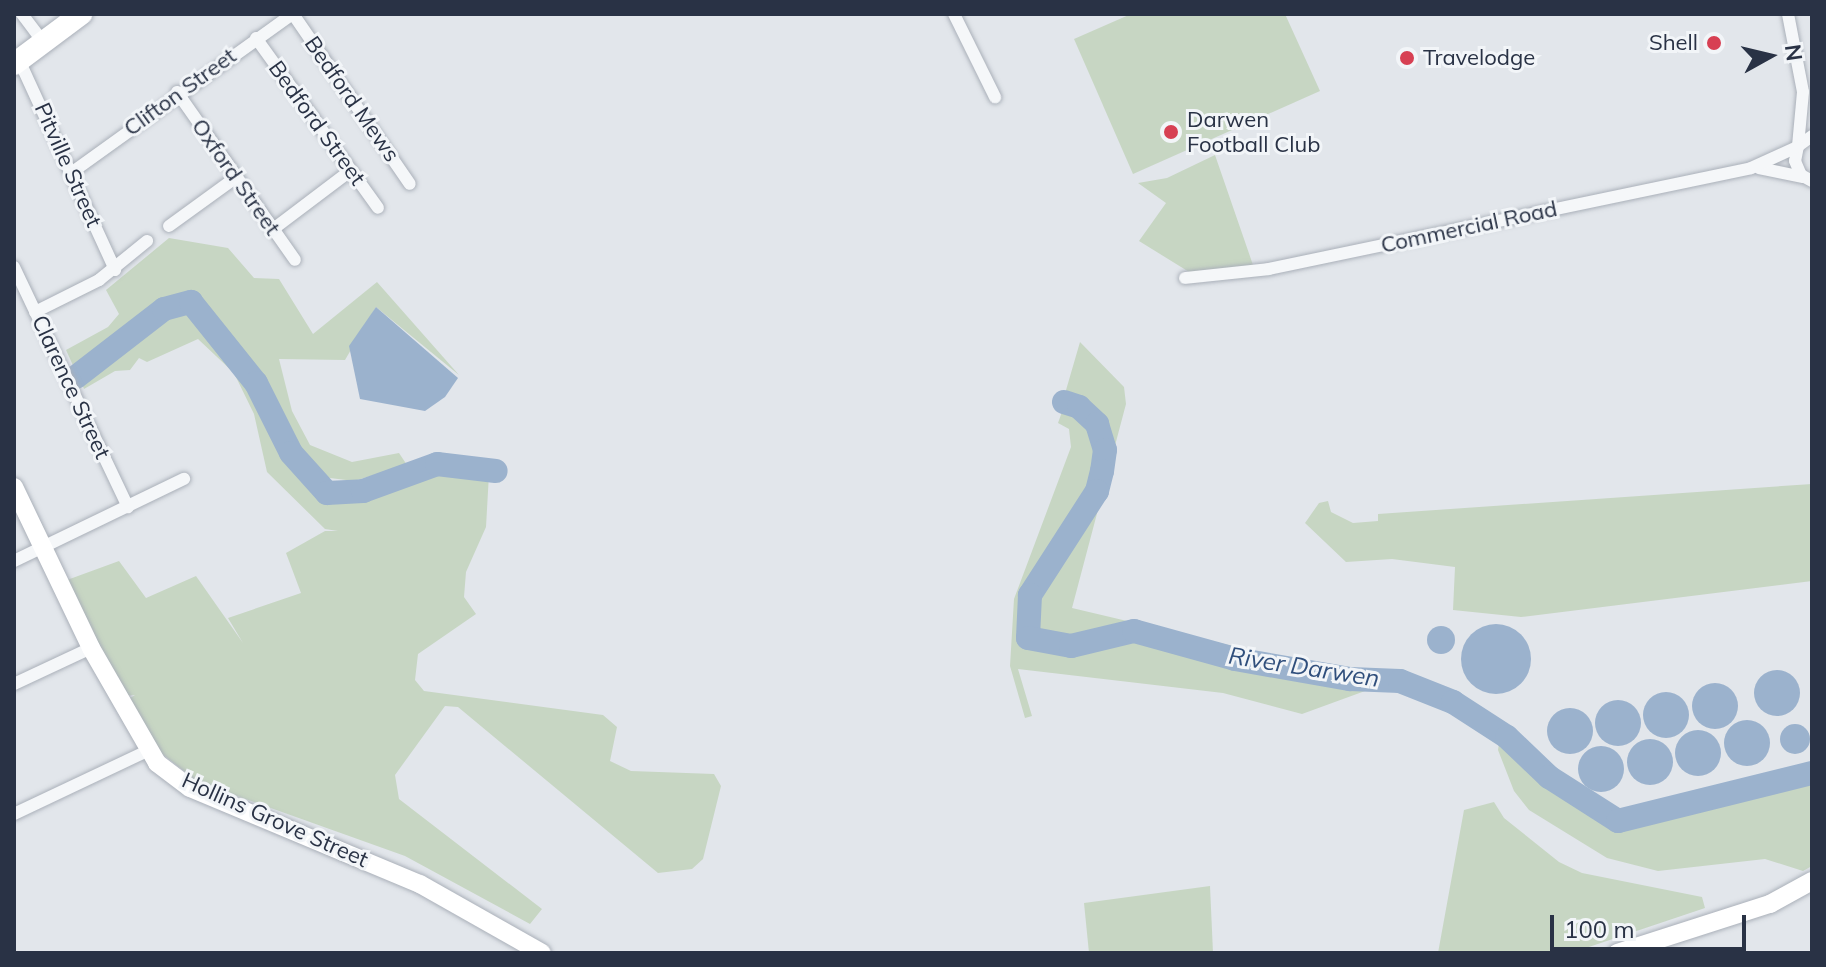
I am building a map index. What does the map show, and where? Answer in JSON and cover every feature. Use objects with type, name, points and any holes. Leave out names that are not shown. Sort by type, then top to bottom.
[{"type":"highway","points":[[17,62],[81,14]]},
{"type":"street","points":[[22,14],[43,42]]},
{"type":"street","name":"Clifton Street","points":[[71,173],[177,92],[293,14]]},
{"type":"street","name":"Bedford Mews","points":[[293,14],[410,184]]},
{"type":"street","points":[[954,14],[995,97]]},
{"type":"street","points":[[1788,14],[1803,92],[1812,111]]},
{"type":"street","name":"Bedford Street","points":[[256,38],[378,208]]},
{"type":"street","name":"Pitville Street","points":[[17,62],[115,270]]},
{"type":"street","name":"Oxford Street","points":[[177,92],[295,260]]},
{"type":"street","points":[[1803,92],[1796,169],[1809,180]]},
{"type":"street","name":"Commercial Road","points":[[1185,278],[1269,269],[1751,168],[1812,136]]},
{"type":"street","name":"Commercial Road","points":[[1751,168],[1783,170],[1809,180]]},
{"type":"street","points":[[272,230],[350,171]]},
{"type":"street","points":[[169,226],[235,178]]},
{"type":"street","points":[[35,312],[115,270],[147,241]]},
{"type":"street","name":"Clarence Street","points":[[14,267],[128,507]]},
{"type":"street","points":[[14,561],[184,479]]},
{"type":"street","name":"Hollins Grove Street","points":[[14,487],[91,648],[147,751],[190,788],[420,884],[542,953]]},
{"type":"street","points":[[14,684],[91,648]]},
{"type":"street","points":[[14,814],[147,751]]},
{"type":"street","points":[[1617,953],[1770,904],[1812,881]]},
{"type":"green space","name":"Darwen Football Club","points":[[1131,14],[1285,14],[1320,91],[1133,174],[1074,39]]},
{"type":"green space","points":[[1215,155],[1253,265],[1194,275],[1139,241],[1166,203],[1138,183],[1167,178]]},
{"type":"green space","points":[[169,238],[228,248],[254,278],[279,279],[313,334],[377,282],[459,375],[376,307],[345,360],[279,359],[292,411],[310,445],[352,462],[399,453],[407,465],[354,481],[322,477],[298,453],[260,378],[225,332],[192,299],[163,306],[76,372],[66,350],[108,327],[119,314],[106,290]]},
{"type":"green space","points":[[190,307],[252,387],[285,456],[326,496],[367,495],[436,471],[489,474],[486,527],[466,572],[464,597],[476,614],[418,654],[415,680],[424,691],[603,715],[617,727],[610,761],[631,771],[714,774],[721,786],[703,859],[692,869],[658,873],[458,707],[445,706],[395,775],[399,799],[542,909],[530,924],[405,856],[198,782],[156,749],[125,701],[135,695],[124,696],[67,580],[119,561],[146,598],[196,576],[243,643],[228,618],[301,593],[286,553],[325,531],[338,531],[325,529],[267,472],[254,414],[234,373],[198,339],[147,362],[139,358],[130,370],[115,371],[84,389],[81,381],[165,312]]},
{"type":"green space","points":[[1080,342],[1124,387],[1126,404],[1072,608],[1313,665],[1134,627],[1071,640],[1034,634],[1034,597],[1099,493],[1106,469],[1107,449],[1100,423],[1084,405],[1064,397]]},
{"type":"green space","points":[[1063,409],[1085,424],[1099,455],[1089,488],[1024,594],[1020,642],[1070,652],[1135,638],[1365,691],[1302,714],[1223,693],[1018,669],[1032,716],[1025,718],[1010,666],[1014,599],[1071,447],[1069,429],[1058,423]]},
{"type":"green space","points":[[1812,484],[1812,581],[1521,617],[1453,610],[1455,567],[1392,559],[1346,562],[1305,523],[1319,503],[1328,501],[1331,512],[1353,523],[1378,521],[1378,514]]},
{"type":"green space","points":[[1500,737],[1545,781],[1618,828],[1754,799],[1812,781],[1812,866],[1803,871],[1765,859],[1658,871],[1607,858],[1529,810],[1514,791],[1498,750]]},
{"type":"green space","points":[[1494,802],[1504,818],[1559,862],[1582,873],[1702,897],[1705,908],[1571,953],[1438,953],[1464,810]]},
{"type":"green space","points":[[1210,886],[1213,953],[1089,953],[1084,903]]},
{"type":"water","points":[[376,307],[458,378],[445,397],[425,411],[360,399],[349,346]]},
{"type":"water","points":[[1489,624],[1503,624],[1516,629],[1526,639],[1531,659],[1526,679],[1516,689],[1503,694],[1489,694],[1476,689],[1466,679],[1461,666],[1461,652],[1466,639],[1476,629]]},
{"type":"water","points":[[1441,626],[1451,630],[1455,640],[1451,650],[1441,654],[1431,650],[1427,640],[1431,630]]},
{"type":"water","points":[[1777,670],[1794,676],[1800,693],[1794,710],[1777,716],[1760,710],[1754,693],[1760,676]]},
{"type":"water","points":[[1715,683],[1732,689],[1738,706],[1732,723],[1715,729],[1698,723],[1692,706],[1698,689]]},
{"type":"water","points":[[1666,692],[1683,698],[1689,715],[1683,732],[1666,738],[1649,732],[1643,715],[1649,698]]},
{"type":"water","points":[[1618,700],[1635,706],[1641,723],[1635,740],[1618,746],[1601,740],[1595,723],[1601,706]]},
{"type":"water","points":[[1570,708],[1587,714],[1593,731],[1587,748],[1570,754],[1553,748],[1547,731],[1553,714]]},
{"type":"water","points":[[1747,720],[1764,726],[1770,743],[1764,760],[1747,766],[1730,760],[1724,743],[1730,726]]},
{"type":"water","points":[[1795,724],[1806,728],[1810,739],[1806,750],[1795,754],[1784,750],[1780,739],[1784,728]]},
{"type":"water","points":[[1698,730],[1715,736],[1721,753],[1715,770],[1698,776],[1681,770],[1675,753],[1681,736]]},
{"type":"water","points":[[1650,739],[1667,745],[1673,762],[1667,779],[1650,785],[1633,779],[1627,762],[1633,745]]},
{"type":"water","points":[[1601,746],[1618,752],[1624,769],[1618,786],[1601,792],[1584,786],[1578,769],[1584,752]]},
{"type":"waterway","name":"River Darwen","points":[[76,377],[164,309],[191,302],[256,383],[291,453],[327,493],[363,491],[437,464],[496,471]]},
{"type":"waterway","name":"River Darwen","points":[[1064,402],[1079,407],[1097,424],[1105,450],[1102,471],[1097,491],[1030,595],[1028,638],[1071,646],[1134,631],[1235,659],[1350,679],[1400,681],[1453,702],[1507,737],[1549,777],[1618,821],[1812,773]]},
{"type":"place","name":"Shell","points":[[1714,43]]},
{"type":"place","name":"Travelodge","points":[[1407,58]]},
{"type":"place","name":"Darwen Football Club","points":[[1171,132]]}]
